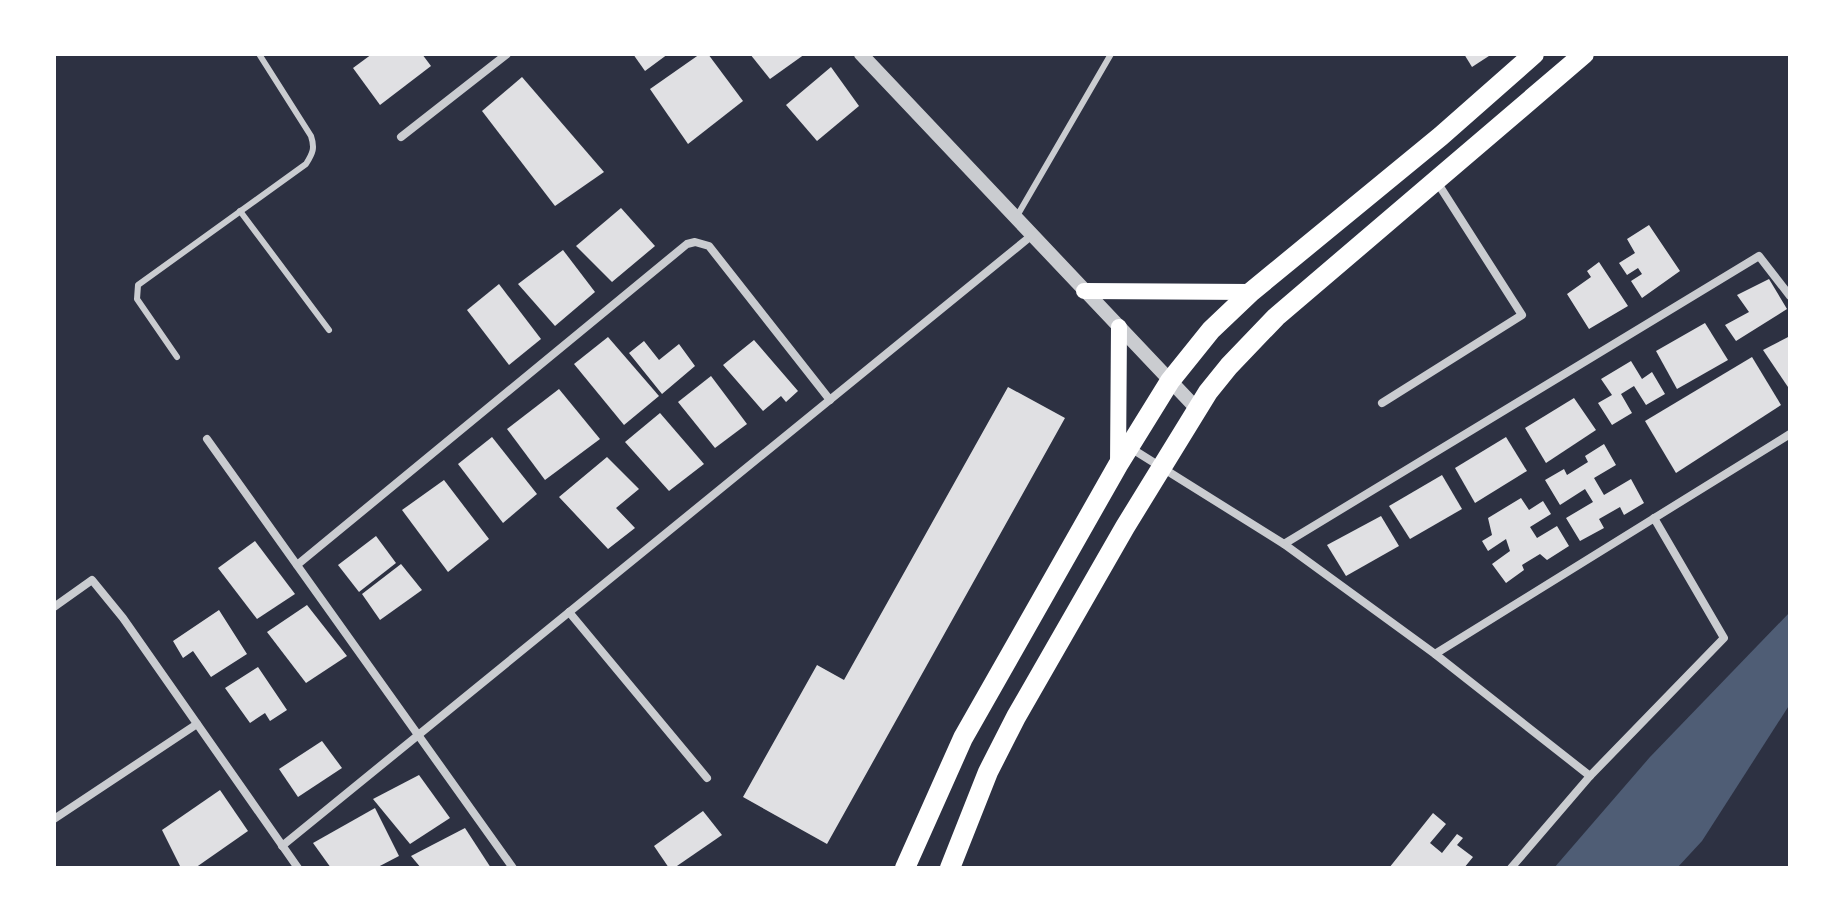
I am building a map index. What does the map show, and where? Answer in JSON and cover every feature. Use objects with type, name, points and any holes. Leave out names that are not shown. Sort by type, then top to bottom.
[{"type":"main road","points":[[905,868],[963,738],[1129,446],[1170,381],[1211,330],[1251,292],[1441,136],[1534,54]]},
{"type":"main road","points":[[950,868],[988,772],[1016,717],[1162,467],[1229,366],[1276,317],[1584,54]]},
{"type":"main road","points":[[1084,291],[1251,292]]},
{"type":"main road","points":[[1118,465],[1119,327]]},
{"type":"street","points":[[401,137],[507,54]]},
{"type":"street","points":[[861,54],[1198,410]]},
{"type":"street","points":[[1382,403],[1522,315],[1437,181]]},
{"type":"street","points":[[282,846],[1031,236]]},
{"type":"street","points":[[297,565],[687,244],[695,242],[709,246],[830,400]]},
{"type":"street","points":[[1284,544],[1759,256],[1790,296]]},
{"type":"street","points":[[1435,654],[1790,434]]},
{"type":"street","points":[[207,439],[513,868]]},
{"type":"street","points":[[1129,446],[1284,544],[1435,654],[1590,776]]},
{"type":"street","points":[[1511,868],[1590,776],[1724,638],[1654,518]]},
{"type":"street","points":[[54,607],[92,580],[123,618],[298,868]]},
{"type":"street","points":[[569,612],[707,778]]},
{"type":"street","points":[[54,819],[197,724]]},
{"type":"lane","points":[[177,357],[137,299],[138,285],[306,164],[314,147],[311,136],[259,54]]},
{"type":"lane","points":[[1015,219],[1111,54]]},
{"type":"lane","points":[[240,211],[329,330]]},
{"type":"water","points":[[1790,612],[1790,704],[1702,841],[1677,868],[1554,868],[1650,757]]},
{"type":"building","points":[[372,54],[422,54],[431,66],[380,105],[353,68]]},
{"type":"building","points":[[633,54],[668,54],[645,71]]},
{"type":"building","points":[[700,54],[708,54],[743,101],[688,144],[650,89]]},
{"type":"building","points":[[750,54],[805,54],[770,79]]},
{"type":"building","points":[[1464,54],[1492,54],[1472,67]]},
{"type":"building","points":[[831,67],[859,106],[817,141],[786,105]]},
{"type":"building","points":[[522,77],[604,172],[555,206],[482,111]]},
{"type":"building","points":[[621,208],[655,246],[612,282],[576,246]]},
{"type":"building","points":[[1649,225],[1680,271],[1642,298],[1631,281],[1642,274],[1638,268],[1627,275],[1619,263],[1635,253],[1627,239]]},
{"type":"building","points":[[563,250],[595,292],[555,326],[518,284]]},
{"type":"building","points":[[1599,262],[1628,306],[1589,329],[1567,294],[1591,277],[1587,271]]},
{"type":"building","points":[[1769,279],[1787,309],[1736,341],[1725,325],[1749,312],[1737,295]]},
{"type":"building","points":[[499,284],[541,339],[509,365],[467,310]]},
{"type":"building","points":[[1705,323],[1728,360],[1677,389],[1656,351]]},
{"type":"building","points":[[1790,336],[1790,390],[1763,350]]},
{"type":"building","points":[[608,337],[659,396],[624,425],[574,364]]},
{"type":"building","points":[[754,340],[798,391],[786,402],[781,396],[763,411],[723,365]]},
{"type":"building","points":[[644,341],[659,360],[679,344],[695,366],[662,394],[629,353]]},
{"type":"building","points":[[1752,357],[1781,405],[1676,473],[1645,421]]},
{"type":"building","points":[[1631,361],[1642,379],[1652,372],[1665,394],[1646,405],[1634,386],[1621,394],[1632,413],[1612,425],[1598,403],[1612,395],[1601,379]]},
{"type":"building","points":[[711,376],[747,424],[715,448],[678,402]]},
{"type":"building","points":[[1008,387],[1065,418],[827,844],[743,797],[817,665],[844,680]]},
{"type":"building","points":[[559,389],[600,439],[545,480],[507,429]]},
{"type":"building","points":[[1574,398],[1596,430],[1546,463],[1525,428]]},
{"type":"building","points":[[660,413],[704,464],[669,491],[625,442]]},
{"type":"building","points":[[492,437],[537,494],[503,523],[458,464]]},
{"type":"building","points":[[1506,437],[1527,471],[1475,503],[1455,468]]},
{"type":"building","points":[[1604,444],[1616,465],[1594,478],[1604,495],[1631,479],[1644,503],[1624,515],[1620,507],[1599,519],[1604,528],[1580,541],[1566,518],[1593,502],[1585,489],[1560,505],[1545,480],[1564,469],[1567,475],[1588,462],[1585,456]]},
{"type":"building","points":[[607,457],[639,489],[616,508],[635,528],[608,549],[559,497]]},
{"type":"building","points":[[1442,475],[1462,509],[1410,539],[1389,506]]},
{"type":"building","points":[[444,480],[489,539],[448,572],[402,510]]},
{"type":"building","points":[[1521,498],[1529,510],[1543,501],[1551,514],[1530,527],[1537,538],[1557,526],[1569,546],[1547,560],[1540,554],[1522,565],[1524,570],[1506,583],[1492,564],[1510,551],[1506,539],[1488,551],[1482,541],[1492,535],[1488,518]]},
{"type":"building","points":[[1381,516],[1399,546],[1346,576],[1327,545]]},
{"type":"building","points":[[376,536],[396,563],[359,592],[338,565]]},
{"type":"building","points":[[255,541],[295,594],[257,619],[218,568]]},
{"type":"building","points":[[401,564],[422,590],[380,620],[362,594]]},
{"type":"building","points":[[307,605],[347,656],[306,683],[267,632]]},
{"type":"building","points":[[219,610],[247,654],[211,677],[193,651],[183,658],[173,641]]},
{"type":"building","points":[[258,667],[287,710],[270,721],[265,713],[250,723],[225,688]]},
{"type":"building","points":[[322,741],[342,768],[298,797],[279,769]]},
{"type":"building","points":[[419,775],[450,818],[410,844],[373,799]]},
{"type":"building","points":[[220,790],[248,831],[195,868],[181,868],[162,830]]},
{"type":"building","points":[[375,808],[399,856],[376,868],[331,868],[313,843]]},
{"type":"building","points":[[703,811],[722,835],[674,868],[669,868],[654,846]]},
{"type":"building","points":[[1433,813],[1446,824],[1430,843],[1442,853],[1457,834],[1463,838],[1457,845],[1473,857],[1464,868],[1389,868]]},
{"type":"building","points":[[465,828],[491,868],[421,868],[411,856]]}]
